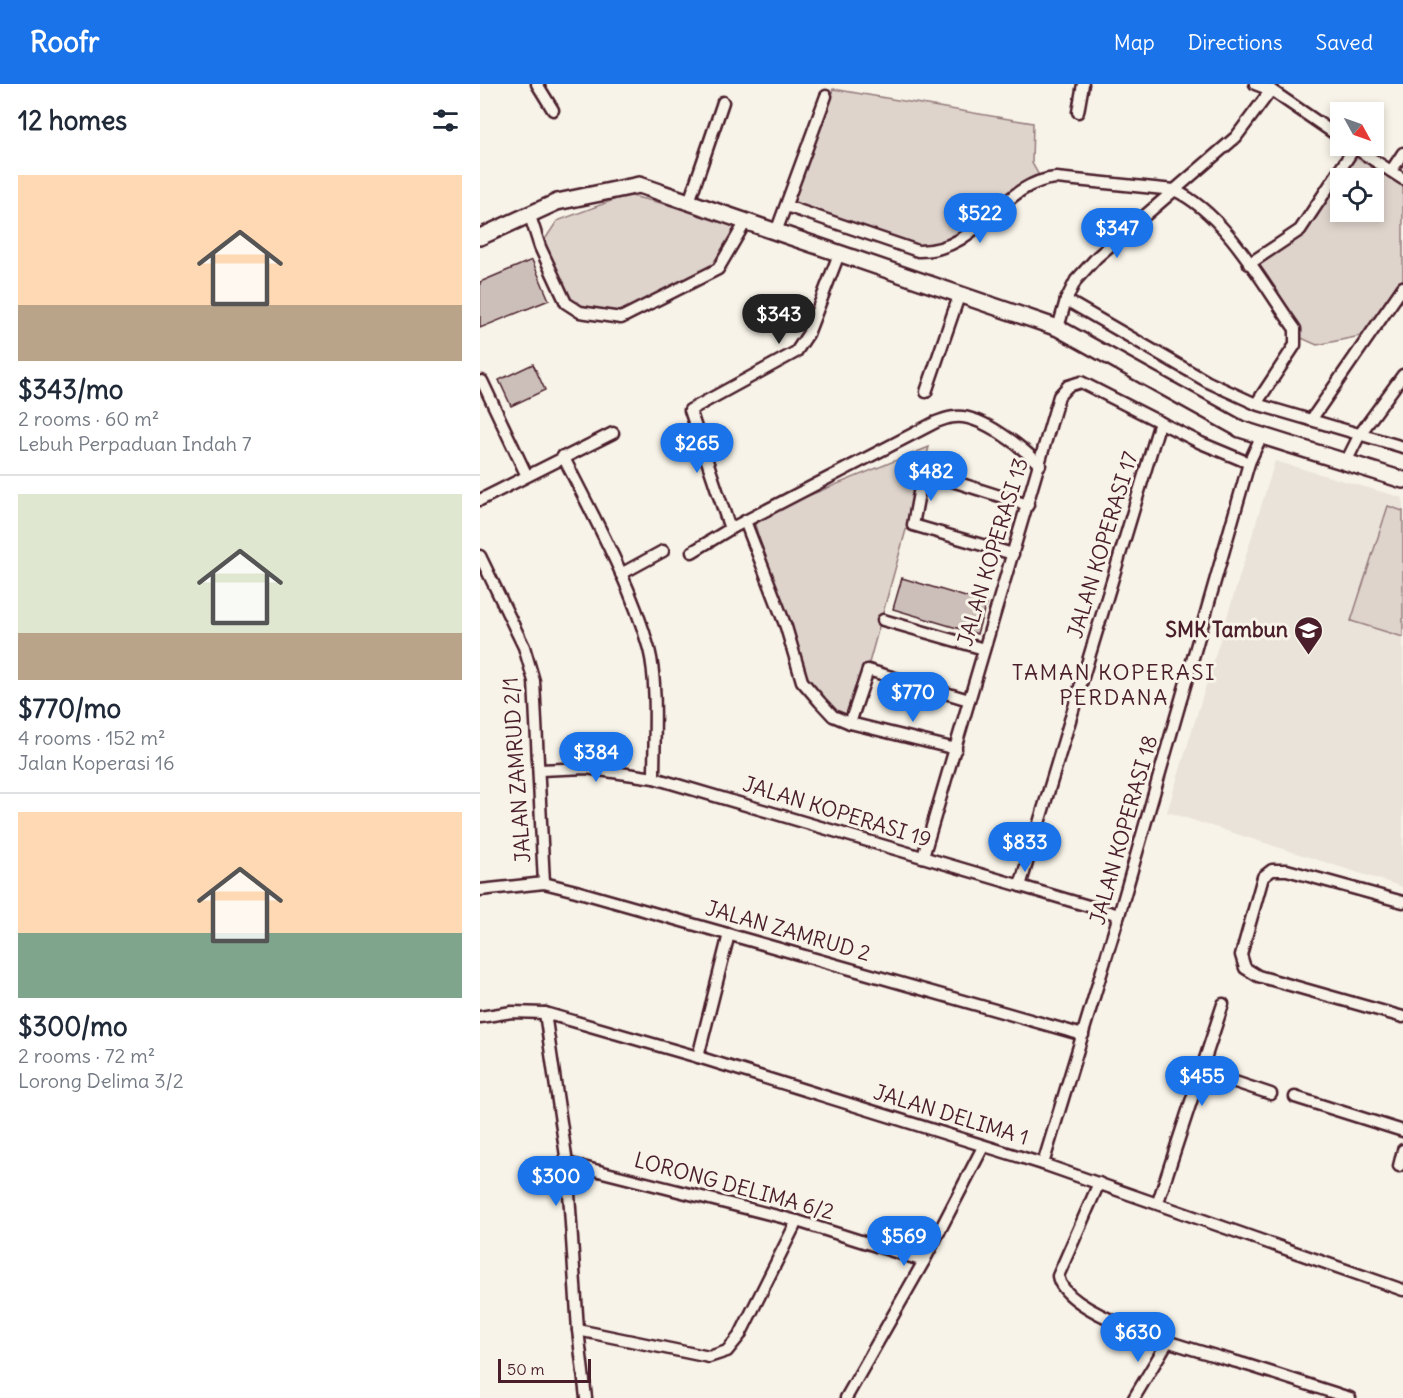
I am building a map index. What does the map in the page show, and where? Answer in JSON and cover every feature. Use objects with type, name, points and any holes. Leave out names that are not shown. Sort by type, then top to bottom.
[{"type":"street","points":[[537,84],[553,110]]},
{"type":"street","points":[[1078,112],[1083,84]]},
{"type":"street","points":[[1255,84],[1271,90],[1330,130]]},
{"type":"street","points":[[1058,328],[1066,300],[1076,280],[1097,257],[1236,137],[1271,90]]},
{"type":"street","points":[[776,232],[826,96]]},
{"type":"street","points":[[689,202],[723,102]]},
{"type":"street","points":[[1391,171],[1403,153]]},
{"type":"street","points":[[1249,264],[1300,230],[1348,156]]},
{"type":"street","points":[[1369,156],[1403,179]]},
{"type":"street","points":[[786,206],[918,251],[935,251],[969,235],[1026,187],[1041,179],[1056,178],[1174,190],[1191,197],[1219,222],[1295,329],[1295,345],[1256,404]]},
{"type":"street","points":[[480,237],[558,202],[639,185],[1058,328],[1240,429],[1345,464],[1403,480]]},
{"type":"street","points":[[530,216],[540,247],[566,303],[580,312],[621,318],[717,269],[745,223]]},
{"type":"street","points":[[730,529],[690,410],[796,352],[808,334],[839,254]]},
{"type":"street","points":[[1311,420],[1403,287]]},
{"type":"street","points":[[926,392],[959,296]]},
{"type":"street","points":[[1066,300],[1208,382],[1256,404],[1403,447]]},
{"type":"street","points":[[1345,464],[1360,434],[1403,375]]},
{"type":"street","points":[[482,381],[526,474]]},
{"type":"street","name":"JALAN KOPERASI 13","points":[[923,857],[1059,396],[1068,386],[1081,382],[1160,422]]},
{"type":"street","points":[[692,552],[745,521],[936,422],[956,416],[977,421],[1022,446],[1040,465]]},
{"type":"street","points":[[1160,422],[1201,443],[1249,463]]},
{"type":"street","name":"JALAN KOPERASI 17","points":[[1020,886],[1160,422]]},
{"type":"street","points":[[480,500],[526,474],[613,433]]},
{"type":"street","name":"JALAN KOPERASI 18","points":[[1043,1164],[1119,915],[1249,463],[1261,437]]},
{"type":"street","points":[[563,456],[621,574],[649,651],[654,718],[654,778]]},
{"type":"street","points":[[1014,554],[913,525],[922,477],[930,474],[1028,505]]},
{"type":"street","points":[[745,521],[786,627],[802,681],[833,716],[850,723],[956,749]]},
{"type":"street","points":[[621,574],[663,551]]},
{"type":"street","name":"JALAN ZAMRUD 2/1","points":[[480,556],[524,647],[534,681],[544,884]]},
{"type":"street","points":[[883,620],[984,649]]},
{"type":"street","points":[[850,723],[868,670],[969,700]]},
{"type":"street","name":"JALAN KOPERASI 19","points":[[540,770],[586,768],[654,778],[1119,915]]},
{"type":"street","points":[[1403,902],[1287,870],[1272,870],[1263,877],[1240,955],[1245,968],[1258,976],[1403,1017]]},
{"type":"street","name":"JALAN ZAMRUD 2","points":[[480,890],[544,884],[1083,1035]]},
{"type":"street","points":[[698,1057],[729,934]]},
{"type":"street","points":[[1158,1202],[1199,1070],[1223,1004]]},
{"type":"street","name":"JALAN DELIMA 1","points":[[480,1017],[512,1012],[545,1013],[698,1057],[1158,1202],[1403,1290]]},
{"type":"street","points":[[545,1013],[567,1162],[578,1330],[586,1398]]},
{"type":"street","points":[[1199,1070],[1271,1094]]},
{"type":"street","points":[[1295,1097],[1403,1131]]},
{"type":"street","points":[[846,1398],[924,1261],[984,1147]]},
{"type":"street","points":[[1398,1166],[1403,1150]]},
{"type":"street","name":"LORONG DELIMA 6/2","points":[[567,1162],[797,1221],[924,1261]]},
{"type":"street","points":[[1099,1184],[1061,1268],[1059,1283],[1068,1294],[1083,1306],[1167,1343],[1350,1398]]},
{"type":"street","points":[[578,1330],[709,1357],[727,1351],[740,1335],[797,1221]]},
{"type":"street","points":[[1134,1398],[1167,1343]]},
{"type":"shaded area","points":[[833,89],[1033,123],[1032,163],[1041,179],[935,251],[786,206]]},
{"type":"shaded area","points":[[1353,156],[1362,156],[1380,168],[1346,168]]},
{"type":"shaded area","points":[[1384,171],[1403,184],[1403,279],[1365,335],[1317,345],[1299,337],[1254,265],[1304,232],[1330,192],[1330,222],[1384,222]]},
{"type":"shaded area","points":[[627,195],[745,223],[718,269],[621,318],[566,303],[540,247],[557,221]]},
{"type":"shaded area","points":[[929,447],[854,717],[840,718],[802,681],[753,518]]},
{"type":"shaded area","name":"SMK Tambun","points":[[1275,461],[1403,498],[1403,887],[1167,812]]},
{"type":"shaded area","points":[[1388,506],[1403,511],[1403,637],[1351,621]]},
{"type":"building","points":[[532,260],[549,300],[480,328],[480,282]]},
{"type":"building","points":[[533,364],[545,390],[511,406],[499,380]]},
{"type":"building","points":[[902,578],[986,603],[977,634],[893,609]]},
{"type":"place","name":"SMK Tambun","points":[[1309,656]]},
{"type":"district","name":"TAMAN KOPERASI PERDANA","points":[[1114,684]]}]
